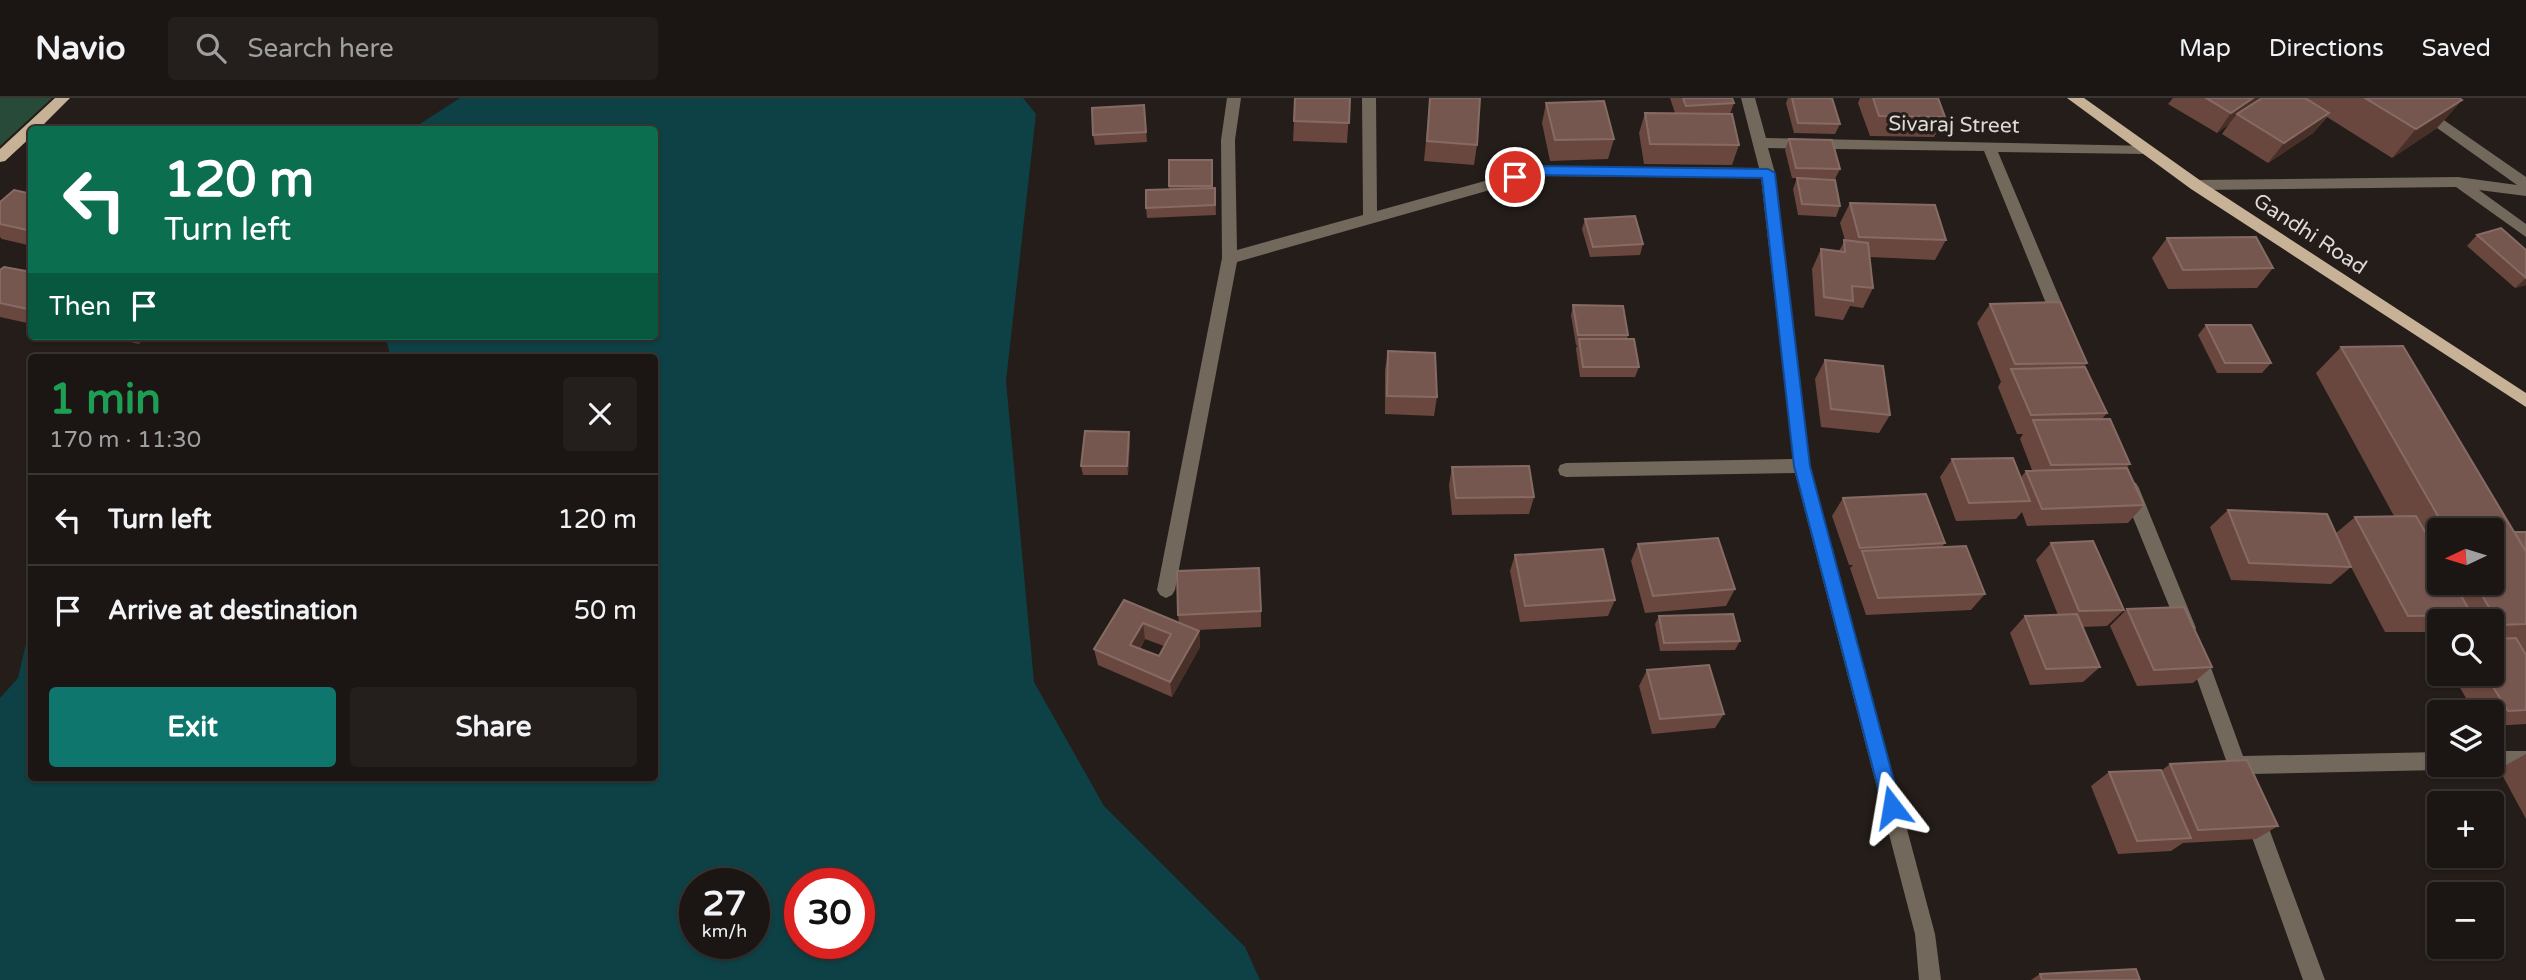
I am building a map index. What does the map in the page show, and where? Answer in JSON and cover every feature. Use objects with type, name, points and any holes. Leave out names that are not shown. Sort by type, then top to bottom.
[{"type":"main road","points":[[33,126],[62,98]]},
{"type":"main road","name":"Gandhi Road","points":[[2074,98],[2196,185],[2526,401]]},
{"type":"main road","points":[[0,157],[28,130]]},
{"type":"street","points":[[1166,590],[1230,258],[1228,140],[1234,98]]},
{"type":"street","points":[[1369,98],[1370,218]]},
{"type":"street","points":[[1748,98],[1768,173],[1802,466],[1925,934],[1930,980]]},
{"type":"street","points":[[2402,98],[2526,184]]},
{"type":"street","name":"Sivaraj Street","points":[[1762,143],[2145,149]]},
{"type":"street","points":[[1989,147],[2068,339]]},
{"type":"street","points":[[1230,258],[1539,171],[1768,173]]},
{"type":"street","points":[[2196,185],[2458,182],[2526,191]]},
{"type":"street","points":[[2458,182],[2526,232]]},
{"type":"street","points":[[1566,470],[1802,466]]},
{"type":"street","points":[[2121,466],[2185,620],[2314,980]]},
{"type":"street","points":[[2504,760],[2526,760]]},
{"type":"street","points":[[2236,765],[2427,761]]},
{"type":"green space","points":[[0,98],[52,98],[0,146]]},
{"type":"water","points":[[460,98],[1023,98],[1036,114],[1006,381],[1034,682],[1104,806],[1245,947],[1260,980],[0,980],[0,698],[18,678],[28,635],[28,781],[658,781],[658,354],[390,354],[386,340],[658,340],[658,126],[417,126]]},
{"type":"building","points":[[1295,98],[1350,98],[1349,123],[1294,121]]},
{"type":"building","points":[[1430,98],[1480,98],[1477,145],[1427,141]]},
{"type":"building","points":[[1683,98],[1732,98],[1734,103],[1686,106]]},
{"type":"building","points":[[1792,98],[1832,98],[1840,124],[1798,123]]},
{"type":"building","points":[[1873,98],[1938,98],[1945,117],[1879,116]]},
{"type":"building","points":[[2206,98],[2253,98],[2231,113]]},
{"type":"building","points":[[2262,98],[2305,98],[2329,113],[2284,143],[2237,114]]},
{"type":"building","points":[[2365,98],[2459,98],[2462,100],[2416,129]]},
{"type":"building","points":[[1604,101],[1614,139],[1555,140],[1546,103]]},
{"type":"building","points":[[1144,105],[1146,132],[1093,135],[1092,108]]},
{"type":"building","points":[[1645,113],[1732,114],[1739,145],[1650,144]]},
{"type":"building","points":[[1789,139],[1832,140],[1840,169],[1796,168]]},
{"type":"building","points":[[1169,160],[1212,160],[1212,186],[1169,186]]},
{"type":"building","points":[[1797,178],[1835,180],[1840,206],[1802,204]]},
{"type":"building","points":[[1215,188],[1215,205],[1146,208],[1146,190]]},
{"type":"building","points":[[14,190],[28,193],[28,230],[0,224],[0,202]]},
{"type":"building","points":[[1850,203],[1935,205],[1946,240],[1859,237]]},
{"type":"building","points":[[1635,216],[1643,244],[1593,247],[1585,219]]},
{"type":"building","points":[[2501,228],[2526,250],[2526,278],[2477,235]]},
{"type":"building","points":[[2256,237],[2273,268],[2183,270],[2167,238]]},
{"type":"building","points":[[1844,240],[1868,243],[1873,288],[1852,286],[1853,301],[1824,297],[1821,249],[1845,252]]},
{"type":"building","points":[[4,267],[28,271],[28,309],[0,303],[0,270]]},
{"type":"building","points":[[2060,302],[2087,363],[2015,364],[1990,304]]},
{"type":"building","points":[[1573,305],[1623,306],[1628,335],[1578,335]]},
{"type":"building","points":[[2206,325],[2251,325],[2271,363],[2225,363]]},
{"type":"building","points":[[1579,339],[1634,339],[1639,367],[1583,367]]},
{"type":"building","points":[[2403,346],[2526,552],[2526,624],[2504,625],[2504,609],[2490,609],[2482,595],[2504,595],[2504,518],[2439,518],[2341,347]]},
{"type":"building","points":[[1388,351],[1435,353],[1437,397],[1387,396]]},
{"type":"building","points":[[1825,360],[1883,366],[1890,415],[1831,409]]},
{"type":"building","points":[[2085,367],[2107,413],[2031,415],[2011,369]]},
{"type":"building","points":[[2110,419],[2130,464],[2051,465],[2033,420]]},
{"type":"building","points":[[1085,431],[1129,432],[1127,466],[1081,466]]},
{"type":"building","points":[[2013,458],[2030,501],[1969,503],[1952,459]]},
{"type":"building","points":[[1529,466],[1534,497],[1456,498],[1452,467]]},
{"type":"building","points":[[2127,468],[2144,505],[2042,509],[2026,471]]},
{"type":"building","points":[[1926,494],[1945,543],[1860,548],[1843,498]]},
{"type":"building","points":[[2228,510],[2327,514],[2351,567],[2249,563]]},
{"type":"building","points":[[2416,516],[2427,535],[2427,595],[2461,595],[2469,609],[2427,609],[2427,616],[2408,616],[2355,517]]},
{"type":"building","points":[[2514,532],[2526,532],[2526,552],[2517,536]]},
{"type":"building","points":[[1718,538],[1735,589],[1653,596],[1638,544]]},
{"type":"building","points":[[2093,541],[2124,610],[2079,611],[2051,543]]},
{"type":"building","points":[[1966,546],[1985,594],[1878,598],[1862,551]]},
{"type":"building","points":[[1603,549],[1615,600],[1525,606],[1515,555]]},
{"type":"building","points":[[1259,568],[1261,611],[1178,615],[1177,571]]},
{"type":"building","points":[[1124,600],[1199,631],[1170,682],[1094,649]],"holes":[[[1143,623],[1171,634],[1159,656],[1130,645]]]},
{"type":"building","points":[[2184,607],[2212,667],[2154,670],[2127,609]]},
{"type":"building","points":[[1733,614],[1740,641],[1664,643],[1659,616]]},
{"type":"building","points":[[2077,614],[2100,667],[2046,669],[2025,616]]},
{"type":"building","points":[[2504,638],[2516,638],[2526,655],[2526,710],[2508,711],[2504,700],[2501,700],[2492,686],[2504,686]]},
{"type":"building","points":[[1709,665],[1724,714],[1660,719],[1647,670]]},
{"type":"building","points":[[2247,760],[2278,826],[2198,830],[2170,764]]},
{"type":"building","points":[[2161,770],[2191,838],[2137,841],[2109,772]]},
{"type":"building","points":[[2136,969],[2140,980],[2042,980],[2040,974]]},
{"type":"route","points":[[1515,177],[1539,171],[1768,173],[1802,466],[1892,807]]}]
